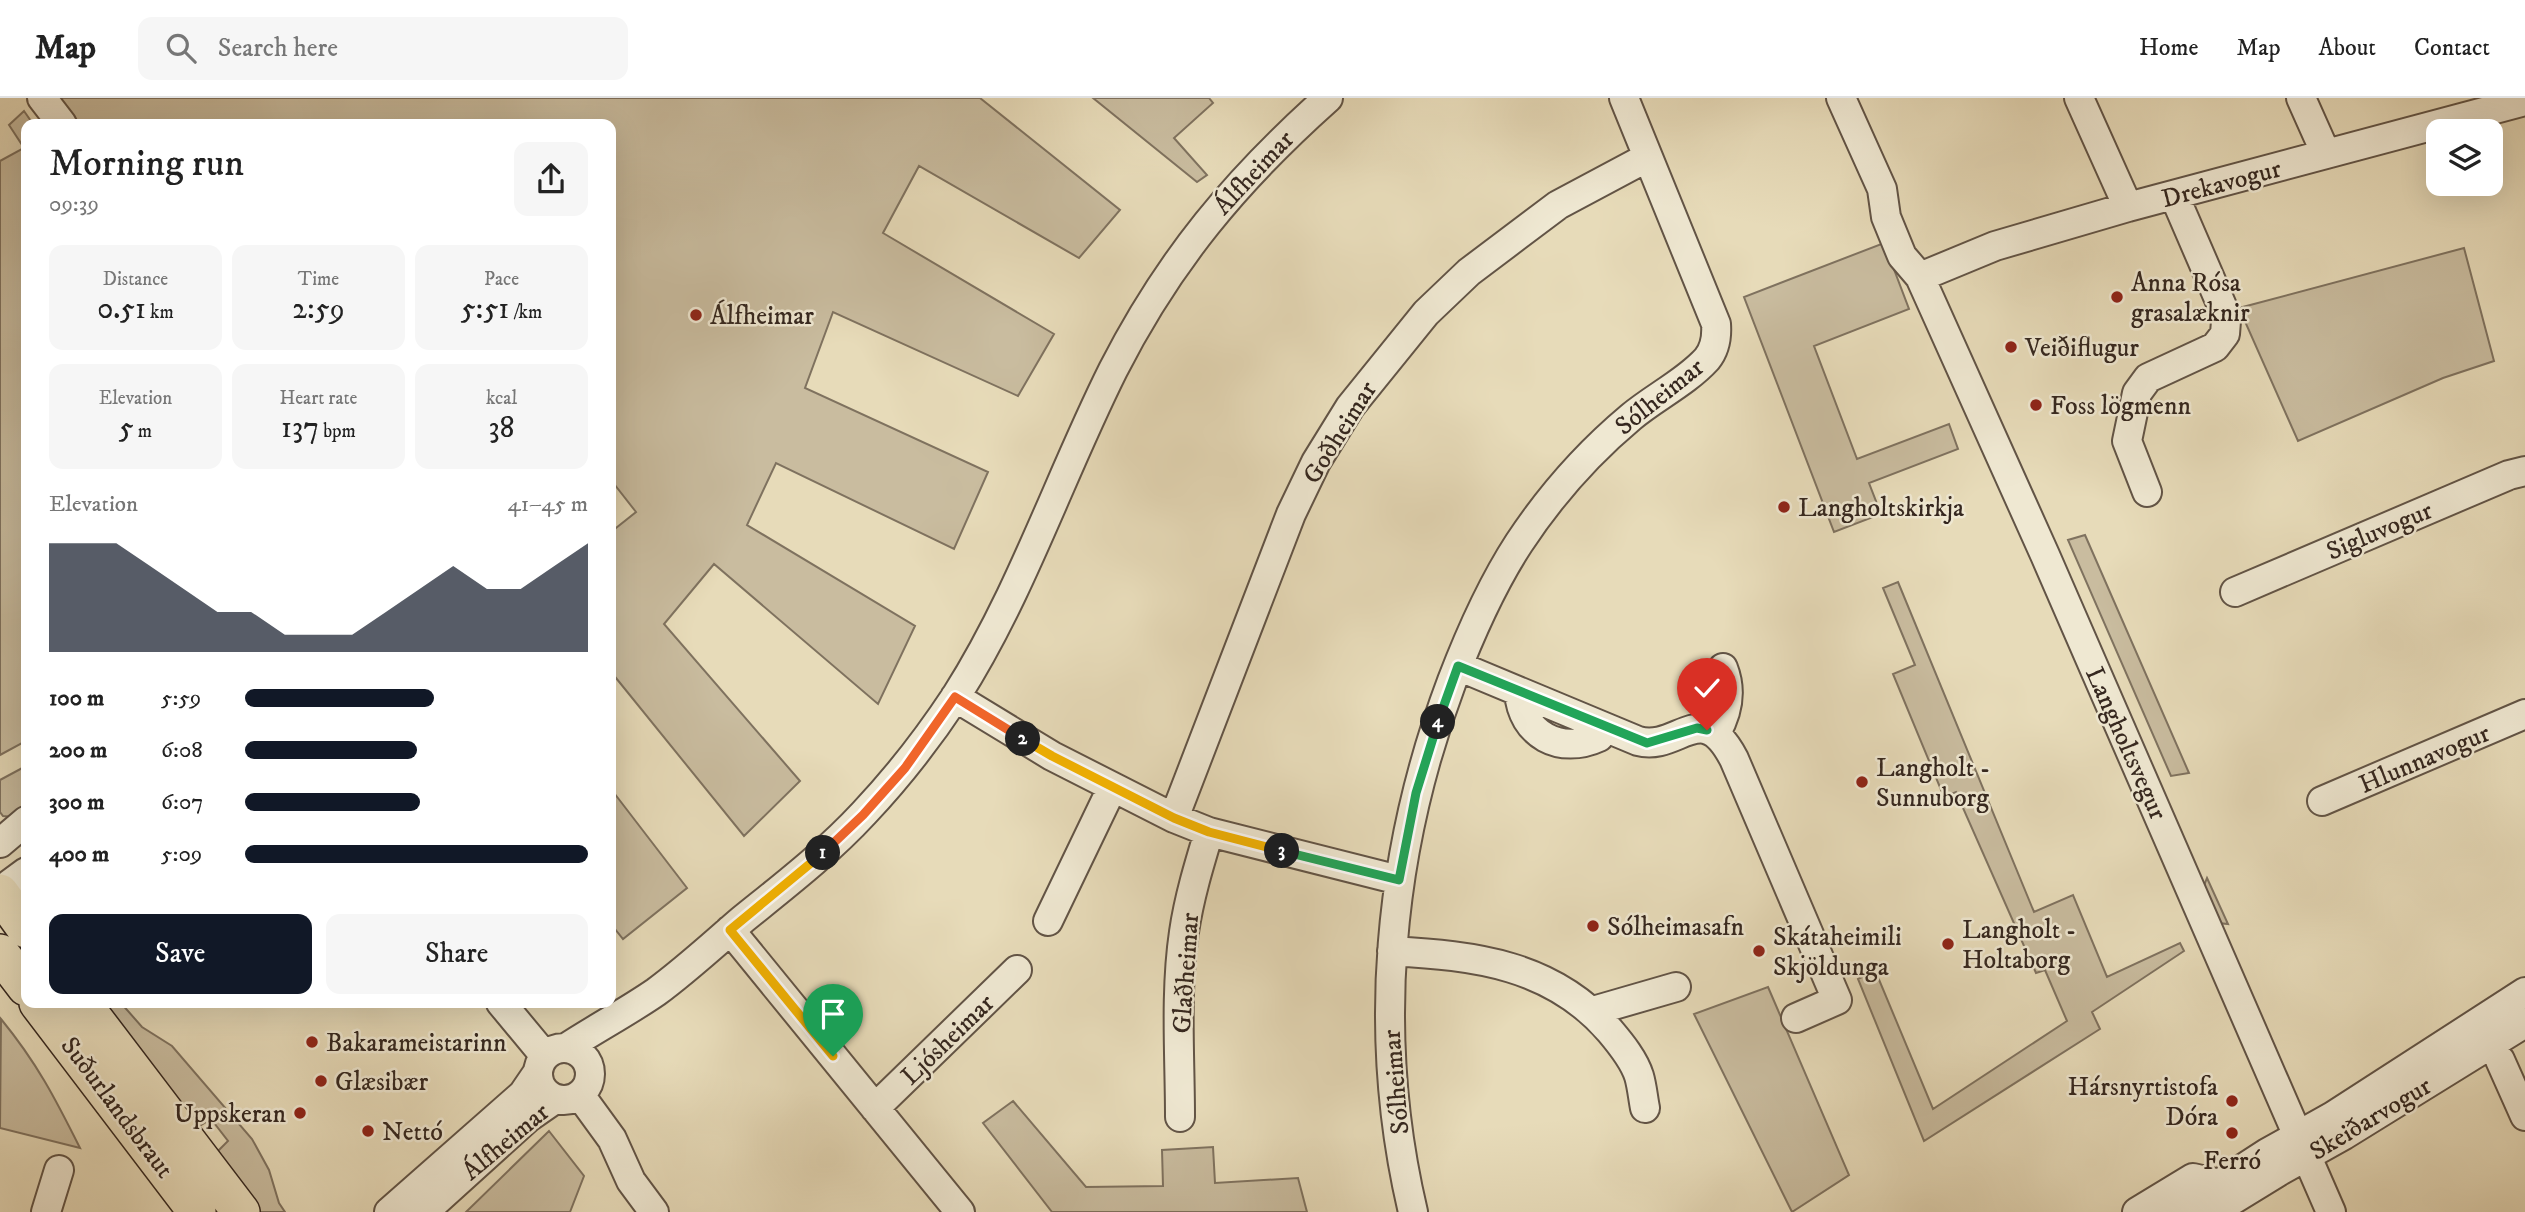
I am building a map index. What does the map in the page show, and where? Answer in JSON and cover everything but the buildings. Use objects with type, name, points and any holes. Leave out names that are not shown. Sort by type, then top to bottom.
[{"type":"main road","points":[[0,892],[21,922]]},
{"type":"main road","name":"Suðurlandsbraut","points":[[0,953],[21,984]]},
{"type":"main road","name":"Suðurlandsbraut","points":[[40,1008],[197,1212]]},
{"type":"main road","name":"Suðurlandsbraut","points":[[86,1008],[241,1212]]},
{"type":"street","points":[[43,98],[58,119]]},
{"type":"street","name":"Álfheimar","points":[[389,1212],[523,1094],[549,1059],[656,992],[820,855],[863,815],[905,768],[978,660],[1009,601],[1114,370],[1174,265],[1264,157],[1328,98]]},
{"type":"street","name":"Sólheimar","points":[[1413,1212],[1394,1096],[1390,1024],[1392,951],[1399,880],[1419,782],[1458,666],[1501,572],[1519,542],[1559,488],[1604,441],[1662,393],[1693,372],[1713,350],[1717,335],[1716,324],[1624,98]]},
{"type":"street","name":"Langholtsvegur","points":[[1841,98],[1882,189],[1886,217],[1902,256],[1920,275],[2331,1212]]},
{"type":"street","points":[[2079,98],[2128,208]]},
{"type":"street","points":[[2301,98],[2326,154]]},
{"type":"street","name":"Drekavogur","points":[[1920,275],[1995,246],[2525,101]]},
{"type":"street","name":"Goðheimar","points":[[1174,818],[1291,514],[1315,462],[1350,407],[1426,313],[1469,272],[1558,205],[1648,157]]},
{"type":"street","points":[[2147,492],[2127,441],[2140,386],[2148,378],[2215,347],[2226,329],[2225,313],[2174,195]]},
{"type":"street","name":"Sigluvogur","points":[[2235,592],[2508,475],[2525,471]]},
{"type":"street","points":[[1458,666],[1647,743],[1697,728],[1716,733],[1734,759],[1837,1000],[1796,1018]]},
{"type":"street","points":[[1716,733],[1729,699],[1723,668]]},
{"type":"street","points":[[1519,692],[1528,722],[1543,737],[1564,744],[1576,744],[1599,737]]},
{"type":"street","points":[[955,697],[1052,756],[1174,818],[1209,832],[1399,880]]},
{"type":"street","name":"Hlunnavogur","points":[[2322,801],[2525,714]]},
{"type":"street","points":[[1048,921],[1112,788]]},
{"type":"street","points":[[0,843],[21,825]]},
{"type":"street","name":"Glaðheimar","points":[[1180,1117],[1180,985],[1184,934],[1192,890],[1209,832]]},
{"type":"street","points":[[0,892],[21,877]]},
{"type":"street","points":[[730,930],[960,1212]]},
{"type":"street","points":[[1392,951],[1496,962],[1564,991],[1592,1011],[1621,1043],[1638,1074],[1645,1108]]},
{"type":"street","name":"Ljósheimar","points":[[875,1108],[1017,970]]},
{"type":"street","name":"Skeiðarvogur","points":[[2213,1212],[2278,1171],[2380,1074],[2525,970]]},
{"type":"street","points":[[1592,1011],[1676,987]]},
{"type":"street","name":"Álfheimar","points":[[590,1067],[656,992]]},
{"type":"street","name":"Skeiðarvogur","points":[[2333,1093],[2380,1074],[2525,992]]},
{"type":"street","points":[[505,1008],[549,1059]]},
{"type":"street","name":"Skeiðarvogur","points":[[2176,1212],[2220,1184],[2302,1147],[2525,1023]]},
{"type":"street","points":[[549,1059],[581,1054],[590,1067],[589,1083],[567,1097]]},
{"type":"street","points":[[549,1059],[542,1088],[567,1097],[612,1139],[631,1181],[654,1212]]},
{"type":"street","points":[[2500,1060],[2525,1116]]},
{"type":"street","name":"Álfheimar","points":[[424,1212],[529,1117],[567,1097]]},
{"type":"street","points":[[157,1102],[186,1119],[229,1177],[247,1212]]},
{"type":"street","points":[[46,1212],[59,1170]]},
{"type":"street","points":[[2137,1212],[2193,1178],[2220,1184]]},
{"type":"shaded area","points":[[55,98],[980,98],[1120,210],[1079,258],[919,166],[883,233],[1054,334],[1018,396],[833,312],[805,388],[988,472],[954,549],[776,463],[747,525],[915,626],[878,704],[714,564],[664,624],[800,781],[744,836],[616,678],[616,528],[636,512],[616,486],[616,119],[70,119]]},
{"type":"shaded area","points":[[1093,98],[1209,98],[1213,103],[1174,138],[1207,175],[1197,182]]},
{"type":"shaded area","points":[[24,111],[30,119],[21,119],[21,143],[9,125]]},
{"type":"shaded area","points":[[21,150],[21,744],[0,755],[0,161]]},
{"type":"shaded area","points":[[1884,243],[1909,309],[1814,346],[1857,459],[1949,424],[1958,449],[1869,483],[1881,514],[1834,532],[1744,297]]},
{"type":"shaded area","points":[[2464,248],[2494,361],[2443,378],[2298,441],[2239,308]]},
{"type":"shaded area","points":[[2085,535],[2189,773],[2171,776],[2068,540]]},
{"type":"shaded area","points":[[1898,582],[2034,912],[2073,895],[2107,977],[2180,943],[2184,951],[2092,1012],[2100,1029],[1924,1141],[1858,979],[1875,970],[1933,1109],[2067,1021],[2045,970],[2036,973],[1956,792],[1944,797],[1893,674],[1915,665],[1883,588]]},
{"type":"shaded area","points":[[21,769],[21,809],[13,817],[3,816],[0,812],[0,780]]},
{"type":"shaded area","points":[[616,796],[687,888],[623,939],[616,930]]},
{"type":"shaded area","points":[[2207,878],[2228,924],[2218,923],[2203,888]]},
{"type":"shaded area","points":[[1768,987],[1849,1175],[1792,1212],[1694,1014]]},
{"type":"shaded area","points":[[106,1008],[125,1008],[142,1027],[172,1046],[252,1139],[269,1170],[279,1203],[285,1212],[256,1212],[218,1151],[228,1141],[211,1119],[201,1125],[176,1107]]},
{"type":"shaded area","points":[[1,1019],[45,1081],[80,1148],[0,1128]]},
{"type":"shaded area","points":[[1013,1101],[1086,1187],[1163,1186],[1162,1150],[1213,1147],[1215,1183],[1298,1178],[1307,1212],[1052,1212],[983,1123]]},
{"type":"shaded area","points":[[549,1131],[584,1176],[570,1212],[466,1212]]},
{"type":"place","name":"Anna Rósa grasalæknir","points":[[2117,297]]},
{"type":"place","name":"Álfheimar","points":[[696,315]]},
{"type":"place","name":"Veiðiflugur","points":[[2011,347]]},
{"type":"place","name":"Foss lögmenn","points":[[2036,405]]},
{"type":"place","name":"Langholtskirkja","points":[[1784,507]]},
{"type":"place","name":"Langholt - Sunnuborg","points":[[1862,782]]},
{"type":"place","name":"Sólheimasafn","points":[[1593,926]]},
{"type":"place","name":"Langholt - Holtaborg","points":[[1948,944]]},
{"type":"place","name":"Skátaheimili Skjöldunga","points":[[1759,951]]},
{"type":"place","name":"Bakarameistarinn","points":[[312,1042]]},
{"type":"place","name":"Glæsibær","points":[[321,1081]]},
{"type":"place","name":"Hársnyrtistofa Dóra","points":[[2232,1101]]},
{"type":"place","name":"Uppskeran","points":[[300,1113]]},
{"type":"place","name":"Nettó","points":[[368,1131]]},
{"type":"place","name":"Ferró","points":[[2232,1133]]},
{"type":"route","points":[[833,1056],[730,930],[820,855],[863,815],[905,768],[955,697],[1052,756],[1174,818],[1209,832],[1399,880],[1416,793],[1428,750],[1458,666],[1647,743],[1697,728],[1707,730]]}]
